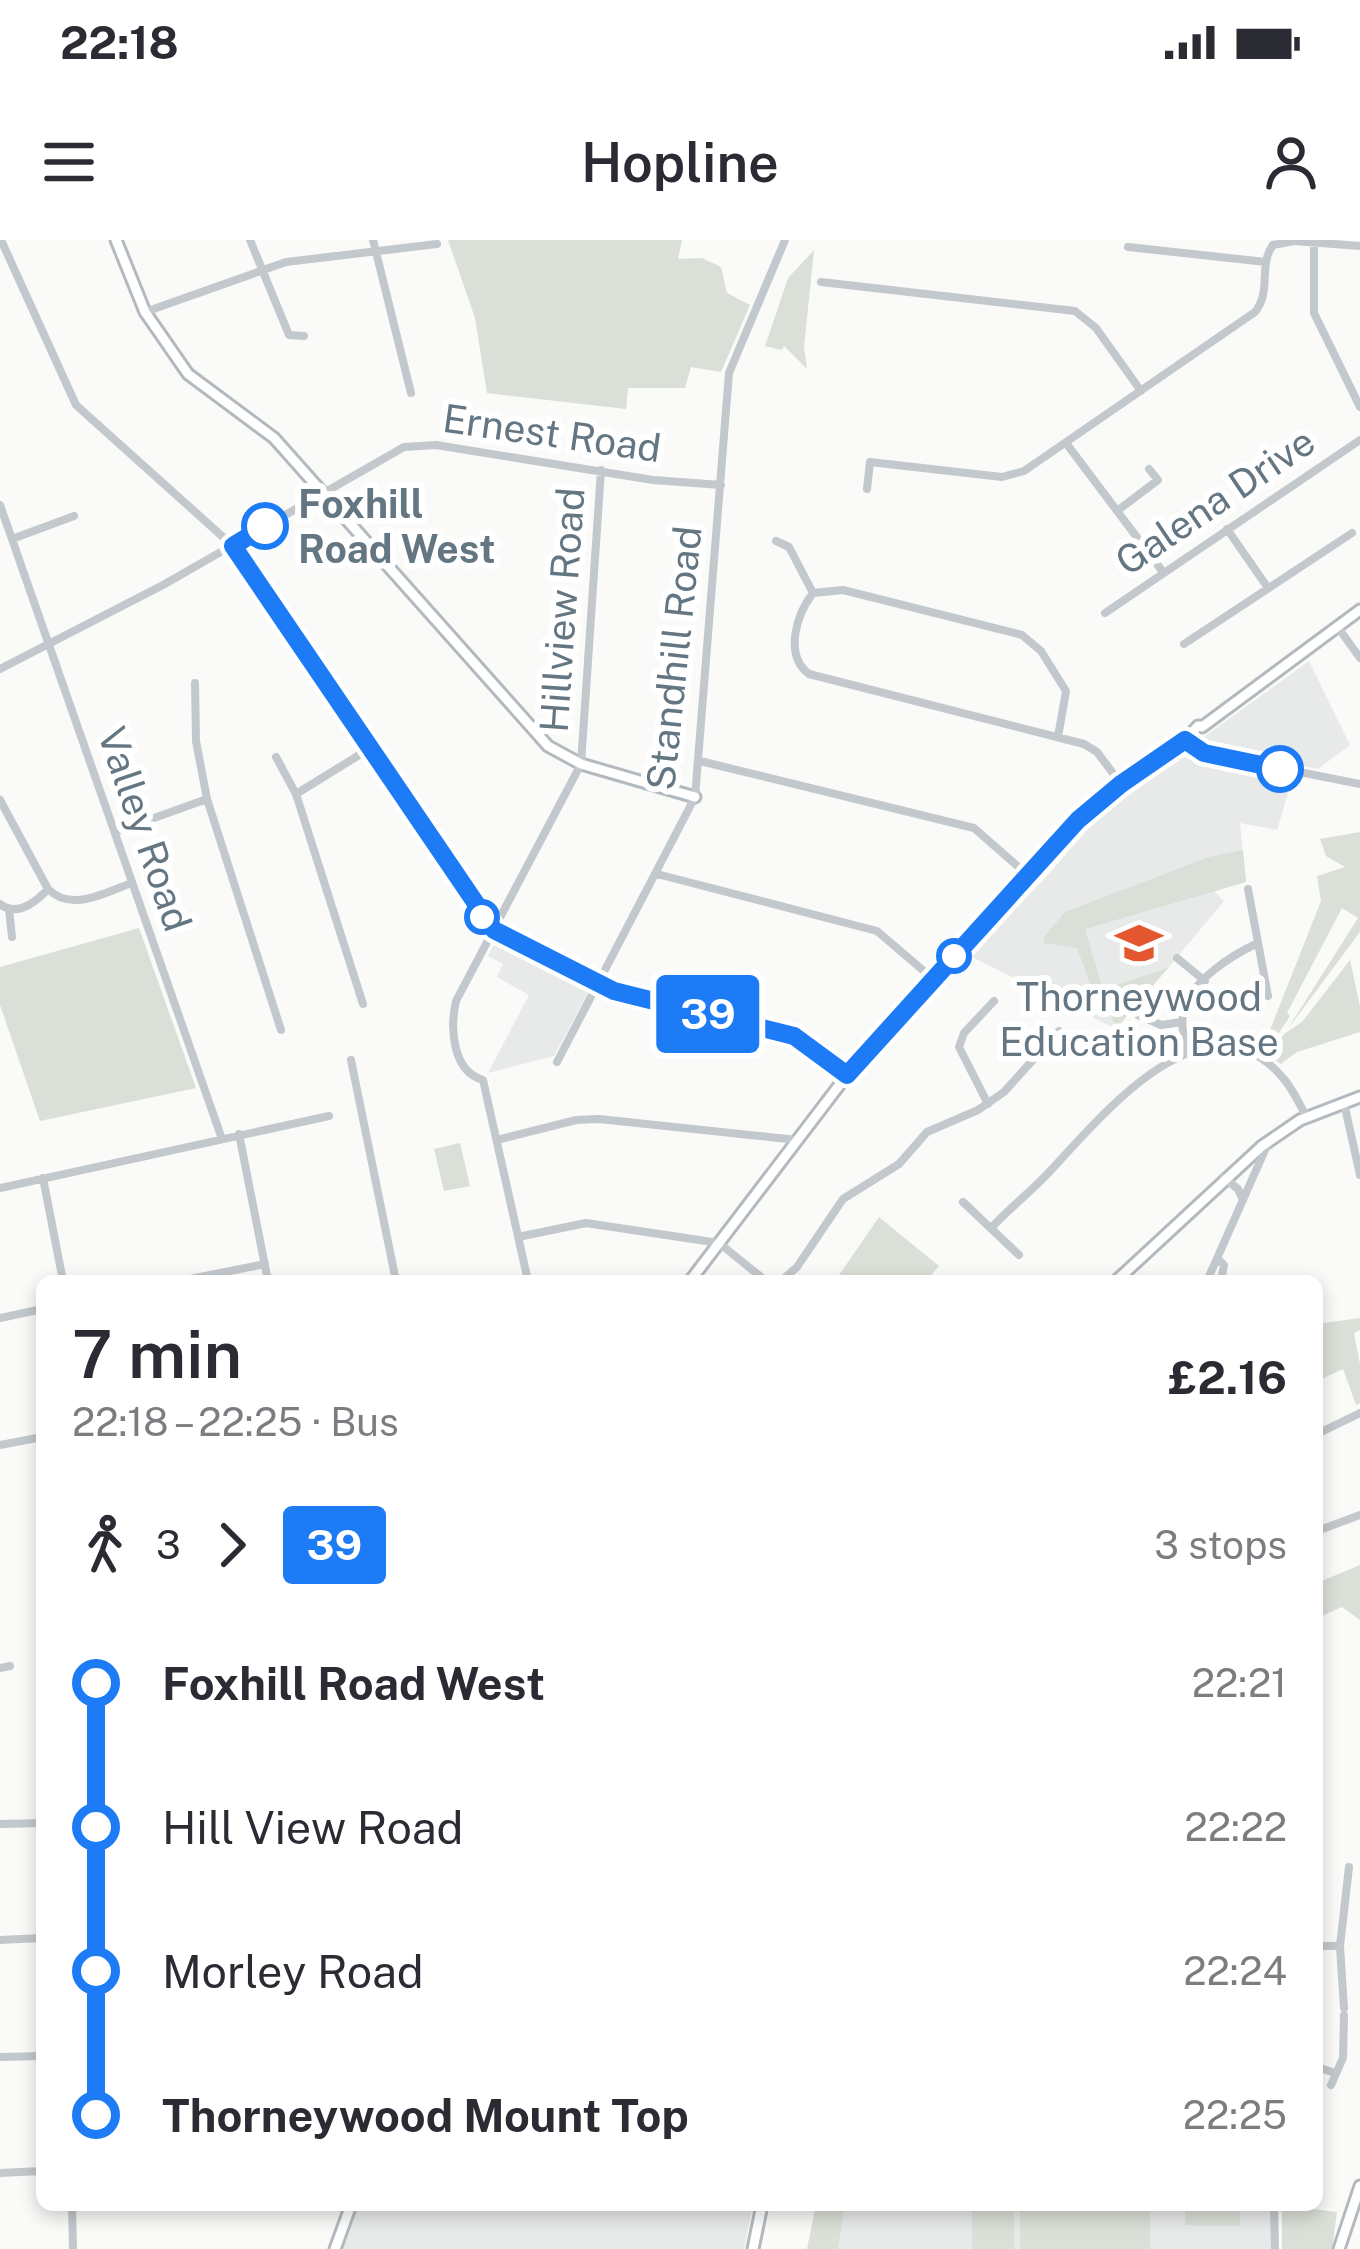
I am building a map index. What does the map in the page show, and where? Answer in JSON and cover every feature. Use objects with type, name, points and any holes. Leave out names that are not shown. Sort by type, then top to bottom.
[{"type":"street","points":[[1,240],[76,405],[233,546],[494,930],[601,981],[794,1036],[847,1075]]},
{"type":"street","points":[[116,240],[145,312],[188,374],[274,438],[548,746],[581,764],[695,796]]},
{"type":"street","points":[[250,240],[289,335],[304,336]]},
{"type":"street","points":[[373,240],[411,393]]},
{"type":"street","name":"Standhill Road","points":[[557,1062],[695,796],[728,373],[784,240]]},
{"type":"street","points":[[867,489],[870,462],[1003,477],[1024,471],[1255,312],[1266,294],[1271,242],[1360,246]]},
{"type":"street","points":[[1314,242],[1314,314],[1360,407]]},
{"type":"street","points":[[145,312],[260,268],[437,244]]},
{"type":"street","points":[[1128,247],[1266,262]]},
{"type":"street","points":[[821,282],[1075,311],[1090,320],[1141,391]]},
{"type":"street","name":"Galena Drive","points":[[1105,613],[1360,440]]},
{"type":"street","points":[[1066,443],[1163,572]]},
{"type":"street","name":"Ernest Road","points":[[0,669],[233,546],[390,452],[421,445],[653,480],[721,485]]},
{"type":"street","points":[[1117,511],[1158,480],[1149,469]]},
{"type":"street","name":"Hillview Road","points":[[527,1275],[483,1080],[464,1066],[452,1027],[456,1001],[581,764],[601,470]]},
{"type":"street","name":"Valley Road","points":[[0,506],[222,1139]]},
{"type":"street","points":[[12,539],[74,516]]},
{"type":"street","points":[[1226,529],[1268,588]]},
{"type":"street","points":[[1184,644],[1352,533]]},
{"type":"street","points":[[776,541],[789,547],[812,593]]},
{"type":"street","points":[[1058,737],[1066,691],[1033,640],[843,590],[812,593],[803,606],[793,649],[809,674],[1058,737],[1097,752],[1121,784]]},
{"type":"street","points":[[694,1275],[847,1075],[1090,808],[1348,618],[1360,658]]},
{"type":"street","points":[[195,683],[196,741],[207,799],[281,1030]]},
{"type":"street","points":[[1187,738],[1204,753],[1360,784]]},
{"type":"street","points":[[296,794],[369,749]]},
{"type":"street","points":[[276,757],[296,794],[362,1004]]},
{"type":"street","points":[[700,761],[974,828],[1030,878]]},
{"type":"street","points":[[115,832],[207,799]]},
{"type":"street","points":[[0,800],[48,890],[57,898],[76,902],[132,883]]},
{"type":"street","points":[[657,874],[877,931],[932,978]]},
{"type":"street","points":[[1248,889],[1268,996]]},
{"type":"street","points":[[12,937],[4,907],[30,904],[48,890]]},
{"type":"street","points":[[1187,1050],[1184,1008],[1236,953],[1258,943]]},
{"type":"street","points":[[1177,958],[1205,981]]},
{"type":"street","points":[[988,1104],[960,1054],[964,1034],[994,1001]]},
{"type":"street","points":[[1145,1016],[1161,1025],[1182,1022]]},
{"type":"street","points":[[788,1275],[843,1199],[899,1164],[927,1132],[1004,1092],[1059,1031]]},
{"type":"street","points":[[992,1226],[1111,1108],[1160,1066],[1187,1050],[1215,1047],[1257,1057],[1282,1076],[1306,1117]]},
{"type":"street","points":[[948,1060],[960,1054]]},
{"type":"street","points":[[351,1060],[395,1275]]},
{"type":"street","points":[[1122,1275],[1269,1141],[1306,1117],[1360,1097]]},
{"type":"street","points":[[1344,1102],[1360,1175]]},
{"type":"street","points":[[0,1188],[329,1116]]},
{"type":"street","points":[[496,1140],[576,1120],[599,1119],[797,1140]]},
{"type":"street","points":[[239,1134],[267,1275]]},
{"type":"street","points":[[1211,1275],[1269,1141]]},
{"type":"street","points":[[43,1178],[62,1275]]},
{"type":"street","points":[[1224,1178],[1244,1201]]},
{"type":"street","points":[[963,1202],[1019,1256]]},
{"type":"street","points":[[518,1237],[586,1223],[718,1243],[758,1275]]},
{"type":"street","points":[[1218,1259],[1224,1265],[1222,1275]]},
{"type":"street","points":[[210,1275],[265,1264]]},
{"type":"street","points":[[0,1318],[36,1311]]},
{"type":"street","points":[[1323,1431],[1360,1413]]},
{"type":"street","points":[[0,1445],[36,1438]]},
{"type":"street","points":[[1323,1529],[1360,1515]]},
{"type":"street","points":[[0,1824],[36,1823]]},
{"type":"street","points":[[1331,2085],[1342,2058],[1340,1946],[1348,1867]]},
{"type":"street","points":[[0,1940],[36,1938]]},
{"type":"street","points":[[1323,1946],[1340,1946]]},
{"type":"street","points":[[0,2057],[36,2056]]},
{"type":"street","points":[[1323,2069],[1335,2073]]},
{"type":"street","points":[[0,2173],[36,2171]]},
{"type":"street","points":[[1339,2249],[1360,2186]]},
{"type":"street","points":[[72,2211],[73,2249]]},
{"type":"street","points":[[335,2249],[349,2211]]},
{"type":"street","points":[[753,2249],[761,2211]]},
{"type":"street","points":[[1274,2211],[1275,2249]]},
{"type":"shaded area","points":[[448,240],[682,240],[678,259],[702,258],[721,267],[727,293],[750,305],[721,372],[691,367],[685,388],[628,388],[626,409],[487,393],[475,318]]},
{"type":"shaded area","points":[[814,250],[804,347],[807,369],[784,346],[782,350],[765,346],[788,278]]},
{"type":"shaded area","points":[[1309,661],[1350,745],[1318,769],[1204,744],[1204,737]]},
{"type":"shaded area","points":[[1187,757],[1292,780],[1277,830],[1240,823],[1246,882],[1214,891],[1224,901],[1169,967],[1103,991],[1116,1029],[970,956],[1098,815],[1175,759]]},
{"type":"shaded area","points":[[1360,832],[1360,932],[1287,1030],[1358,918],[1342,908],[1287,1013],[1290,1016],[1265,1054],[1257,1050],[1270,1030],[1321,901],[1317,876],[1345,867],[1326,856],[1320,839]]},
{"type":"shaded area","points":[[1243,850],[1246,882],[1085,929],[1103,990],[1169,967],[1116,1029],[1103,991],[1091,986],[1077,948],[1044,943],[1065,912],[1209,857]]},
{"type":"shaded area","points":[[139,928],[196,1088],[40,1121],[0,1005],[0,967]]},
{"type":"shaded area","points":[[501,943],[590,989],[554,1056],[488,1073],[529,995],[497,977],[503,964],[488,956],[494,944]]},
{"type":"shaded area","points":[[1350,960],[1360,1032],[1297,1052],[1281,1064],[1270,1057],[1284,1034],[1302,1022]]},
{"type":"shaded area","points":[[460,1143],[470,1186],[444,1191],[434,1149]]},
{"type":"shaded area","points":[[879,1217],[939,1266],[931,1275],[839,1275]]},
{"type":"shaded area","points":[[1360,1318],[1360,1330],[1354,1333],[1360,1364],[1360,1403],[1356,1405],[1343,1369],[1323,1378],[1323,1323]]},
{"type":"shaded area","points":[[1360,1565],[1360,1620],[1342,1607],[1323,1615],[1323,1580]]},
{"type":"shaded area","points":[[356,2211],[752,2211],[744,2249],[342,2249]]},
{"type":"shaded area","points":[[815,2211],[844,2211],[838,2249],[807,2249]]},
{"type":"shaded area","points":[[844,2211],[1271,2211],[1273,2249],[838,2249]]},
{"type":"shaded area","points":[[972,2211],[1014,2211],[1014,2249],[972,2249]]},
{"type":"shaded area","points":[[1020,2211],[1150,2211],[1150,2249],[1020,2249]]},
{"type":"shaded area","points":[[1185,2211],[1240,2211],[1240,2226],[1185,2225]]},
{"type":"shaded area","points":[[1282,2211],[1337,2212],[1332,2249],[1282,2249]]},
{"type":"bus line","name":"39","points":[[265,526],[233,546],[487,924],[614,991],[794,1036],[847,1075],[1078,820],[1121,784],[1185,740],[1204,753],[1280,769]]},
{"type":"place","name":"Foxhill Road West","points":[[265,526]]},
{"type":"place","name":"Thorneywood Education Base","points":[[1139,943]]}]
